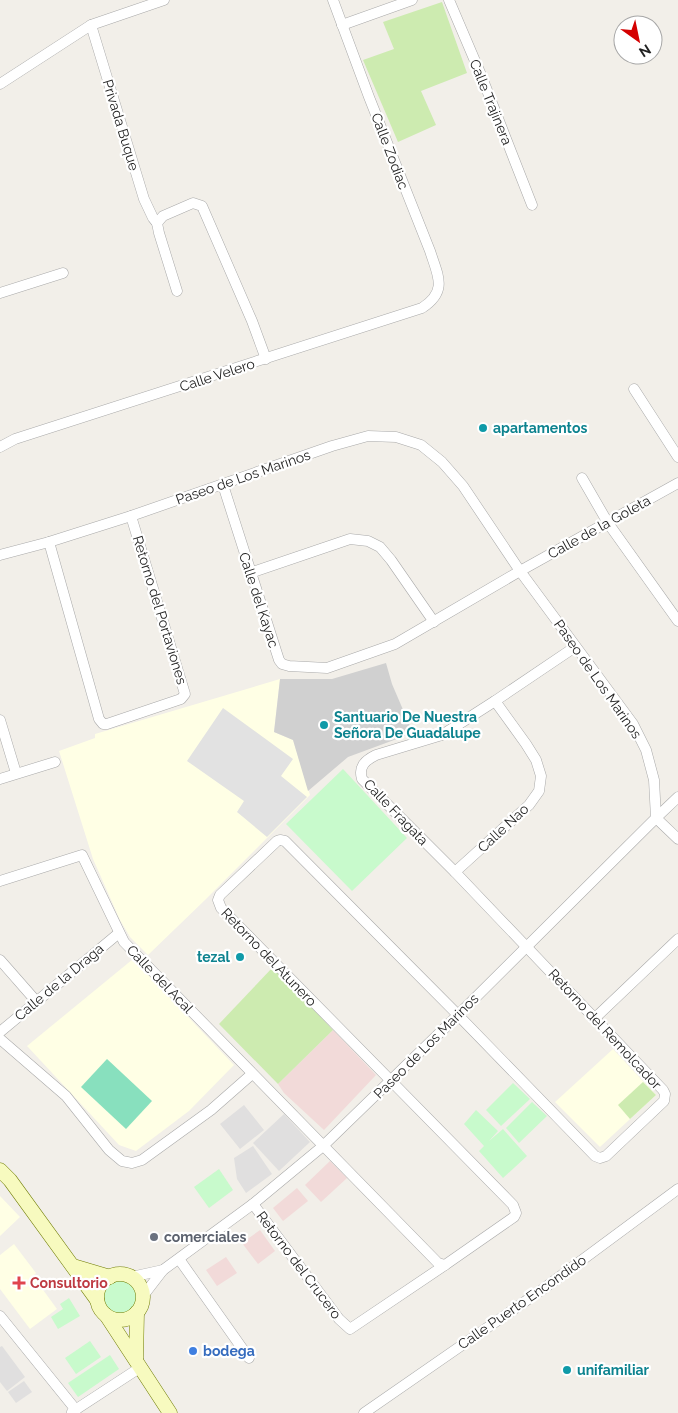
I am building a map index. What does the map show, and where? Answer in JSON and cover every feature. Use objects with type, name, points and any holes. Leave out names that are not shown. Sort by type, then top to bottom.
[{"type":"street","points":[[0,84],[91,25],[164,0]]},
{"type":"street","name":"Calle Zodiac","points":[[334,0],[430,251],[438,277],[439,288],[433,301]]},
{"type":"street","points":[[342,25],[412,0]]},
{"type":"street","name":"Calle Trajinera","points":[[448,0],[481,75],[532,205]]},
{"type":"street","name":"Privada Buque","points":[[91,25],[144,199],[157,223],[177,291]]},
{"type":"street","points":[[157,223],[164,216],[185,205],[193,203],[202,206],[245,304],[266,359]]},
{"type":"street","points":[[0,293],[63,273]]},
{"type":"street","name":"Calle Velero","points":[[0,447],[15,440],[422,308],[433,301]]},
{"type":"street","points":[[634,389],[678,457]]},
{"type":"street","name":"Paseo de Los Marinos","points":[[0,555],[49,542],[131,516],[359,438],[368,436],[396,437],[421,445],[447,468],[463,486],[520,571],[632,724],[646,750],[654,780],[656,818],[323,1146],[253,1204],[163,1270],[143,1296]]},
{"type":"street","points":[[582,478],[608,523],[678,621]]},
{"type":"street","name":"Calle de la Goleta","points":[[520,571],[678,483]]},
{"type":"street","name":"Calle del Kayac","points":[[223,485],[250,574],[282,664],[327,668],[395,644],[520,571]]},
{"type":"street","name":"Retorno del Portaviones","points":[[49,542],[99,719],[103,724],[107,724],[181,699],[185,694],[131,516]]},
{"type":"street","points":[[250,574],[350,539],[368,541],[380,547],[391,560],[434,622]]},
{"type":"street","name":"Calle Fragata","points":[[526,946],[362,778],[360,773],[366,760],[376,755],[442,735],[575,647]]},
{"type":"street","name":"Calle Nao","points":[[455,872],[529,805],[539,791],[541,776],[536,760],[495,701]]},
{"type":"street","points":[[0,720],[16,773]]},
{"type":"street","points":[[0,779],[55,762]]},
{"type":"street","points":[[678,797],[656,818],[678,839]]},
{"type":"street","name":"Retorno del Atunero","points":[[390,1082],[221,908],[218,900],[220,895],[277,841],[285,841],[458,1015]]},
{"type":"street","name":"Calle del Acal","points":[[0,881],[82,855],[124,942],[438,1263],[445,1265]]},
{"type":"street","name":"Calle de la Draga","points":[[0,1032],[119,933]]},
{"type":"street","points":[[595,1018],[678,939]]},
{"type":"street","name":"Retorno del Remolcador","points":[[458,1015],[595,1156],[600,1158],[606,1156],[664,1101],[664,1090],[526,946]]},
{"type":"street","points":[[0,960],[36,1001]]},
{"type":"street","points":[[0,1039],[66,1096],[109,1150],[122,1161],[132,1163],[142,1160],[211,1110],[252,1074]]},
{"type":"street","points":[[390,1082],[516,1209],[514,1217],[445,1265]]},
{"type":"street","points":[[0,1170],[10,1180],[97,1300],[102,1311],[170,1413]]},
{"type":"street","name":"Calle Puerto Encondido","points":[[364,1413],[543,1289],[678,1189]]},
{"type":"street","name":"Retorno del Crucero","points":[[253,1204],[339,1319],[350,1329],[445,1265]]},
{"type":"street","points":[[179,1259],[249,1358]]},
{"type":"street","points":[[73,1266],[110,1277]]},
{"type":"street","name":"Paseo de Los Marinos","points":[[131,1277],[163,1270]]},
{"type":"street","points":[[97,1300],[98,1290],[104,1280],[110,1277],[124,1275],[131,1277],[141,1288],[143,1296],[137,1312],[125,1319],[118,1320],[106,1315]]},
{"type":"street","points":[[137,1312],[138,1363]]},
{"type":"street","points":[[0,1316],[74,1411],[138,1363]]},
{"type":"shaded area","points":[[386,663],[392,684],[413,733],[348,757],[308,791],[293,740],[274,732],[280,679],[332,679]]},
{"type":"shaded area","points":[[280,679],[274,732],[293,740],[310,795],[148,955],[130,937],[120,920],[93,859],[59,751],[95,738],[95,734]]},
{"type":"shaded area","points":[[223,708],[293,759],[281,776],[307,797],[267,837],[237,812],[244,801],[187,761]]},
{"type":"shaded area","points":[[133,959],[234,1065],[189,1111],[136,1151],[119,1145],[27,1046]]},
{"type":"shaded area","points":[[333,1030],[376,1075],[324,1130],[284,1093],[278,1084]]},
{"type":"shaded area","points":[[613,1049],[656,1095],[600,1147],[555,1102]]},
{"type":"shaded area","points":[[244,1105],[264,1130],[240,1149],[220,1124]]},
{"type":"shaded area","points":[[284,1114],[310,1142],[279,1171],[253,1143]]},
{"type":"shaded area","points":[[253,1146],[272,1174],[246,1193],[237,1179],[234,1158]]},
{"type":"shaded area","points":[[330,1161],[347,1178],[321,1202],[305,1185]]},
{"type":"shaded area","points":[[297,1188],[308,1201],[283,1221],[273,1208]]},
{"type":"shaded area","points":[[0,1196],[20,1217],[0,1236]]},
{"type":"shaded area","points":[[260,1230],[275,1251],[258,1264],[242,1243]]},
{"type":"shaded area","name":"Consultorio","points":[[14,1244],[36,1273],[33,1276],[57,1309],[30,1329],[0,1289],[0,1255]]},
{"type":"shaded area","points":[[226,1257],[237,1273],[217,1286],[206,1270]]},
{"type":"shaded area","points":[[2,1346],[25,1377],[7,1391],[0,1382],[0,1347]]},
{"type":"shaded area","points":[[24,1381],[32,1392],[16,1403],[8,1392]]},
{"type":"green space","points":[[442,2],[467,73],[421,91],[436,125],[398,142],[363,60],[394,49],[383,22]]},
{"type":"green space","points":[[343,769],[407,838],[352,891],[286,824]]},
{"type":"green space","points":[[273,967],[333,1030],[278,1084],[219,1024]]},
{"type":"green space","points":[[107,1059],[152,1101],[126,1129],[81,1087]]},
{"type":"green space","points":[[643,1082],[656,1095],[630,1119],[618,1105]]},
{"type":"green space","points":[[513,1083],[530,1099],[501,1126],[486,1110]]},
{"type":"green space","points":[[532,1102],[547,1116],[519,1143],[506,1128]]},
{"type":"green space","points":[[476,1110],[498,1131],[489,1141],[503,1129],[527,1156],[503,1178],[479,1151],[484,1146],[464,1124]]},
{"type":"green space","points":[[219,1169],[233,1190],[209,1208],[194,1187]]},
{"type":"green space","points":[[120,1278],[134,1283],[139,1297],[134,1311],[120,1316],[106,1311],[101,1297],[106,1283]]},
{"type":"green space","points":[[69,1298],[80,1316],[58,1329],[51,1317],[63,1309],[60,1304]]},
{"type":"green space","points":[[90,1341],[101,1357],[76,1374],[65,1358]]},
{"type":"green space","points":[[110,1355],[119,1369],[78,1397],[68,1383]]},
{"type":"place","name":"apartamentos","points":[[483,428]]},
{"type":"place","name":"Santuario De Nuestra Señora De Guadalupe","points":[[324,725]]},
{"type":"place","name":"tezal","points":[[240,957]]},
{"type":"place","name":"comerciales","points":[[154,1237]]},
{"type":"place","name":"Consultorio","points":[[19,1283]]},
{"type":"place","name":"bodega","points":[[193,1351]]},
{"type":"place","name":"unifamiliar","points":[[567,1370]]}]
